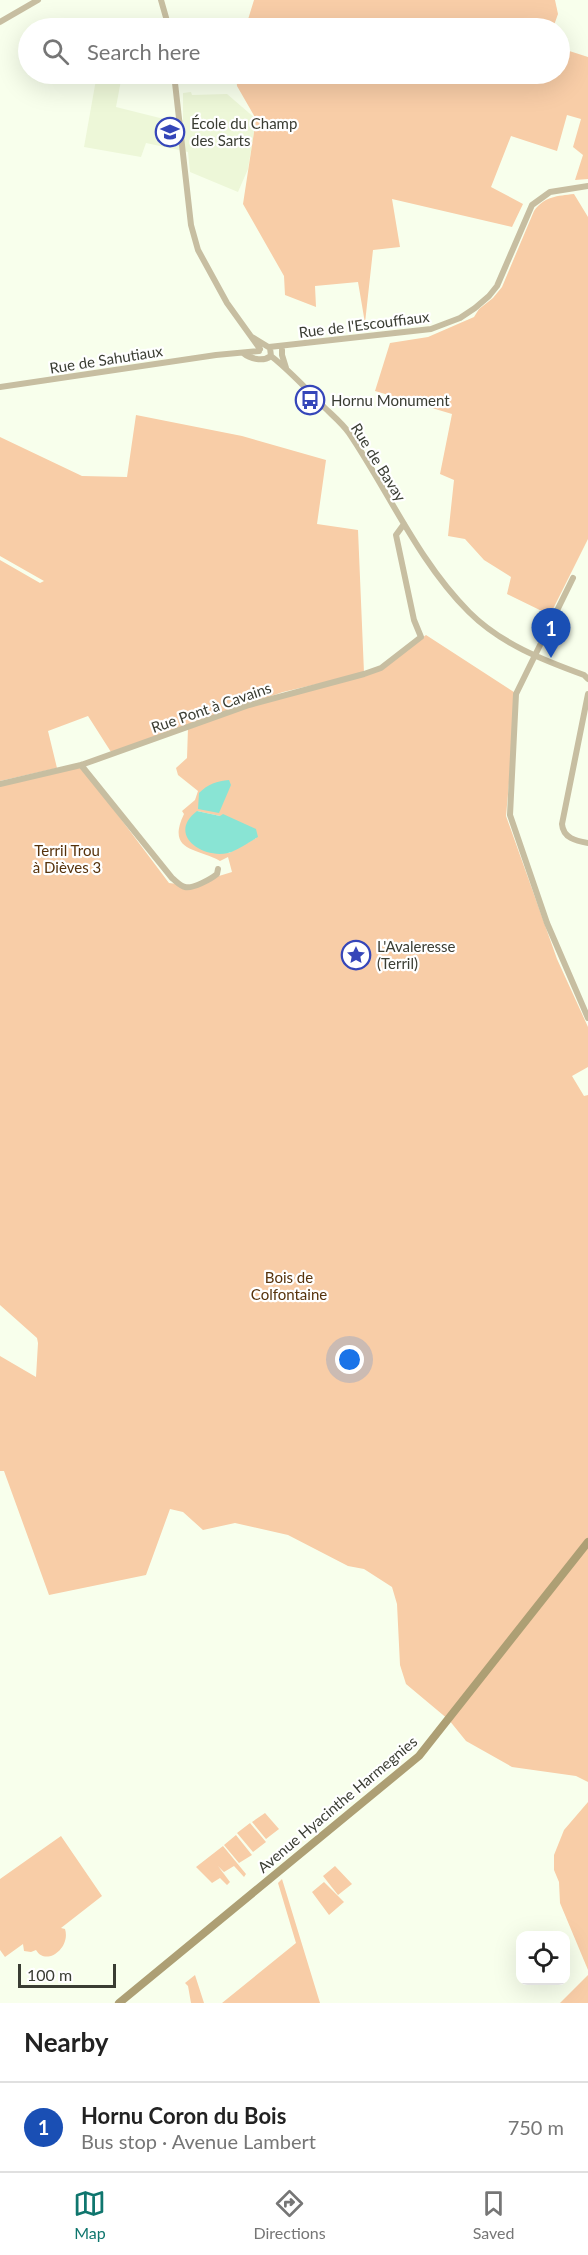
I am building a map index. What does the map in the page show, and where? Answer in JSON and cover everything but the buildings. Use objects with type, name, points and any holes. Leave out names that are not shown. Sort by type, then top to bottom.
[{"type":"street","points":[[0,22],[38,0]]},
{"type":"street","points":[[163,0],[166,18]]},
{"type":"street","points":[[175,84],[191,225],[198,249],[227,303],[252,338],[245,353]]},
{"type":"street","name":"Rue de l'Escouffiaux","points":[[265,352],[431,329],[460,318],[489,296],[497,286],[532,205],[550,192],[588,186]]},
{"type":"street","name":"Rue de Bavay","points":[[252,338],[265,352],[286,368],[348,431],[404,524],[396,535],[414,620],[422,637]]},
{"type":"street","points":[[285,348],[286,368]]},
{"type":"street","name":"Rue de Sahutiaux","points":[[0,387],[216,355],[245,353],[249,358],[265,352]]},
{"type":"street","points":[[404,524],[437,573],[468,611],[496,634],[535,657],[584,675],[588,680]]},
{"type":"street","points":[[573,578],[516,694],[510,815],[554,941],[588,1018]]},
{"type":"street","name":"Rue Pont à Cavains","points":[[0,784],[81,765],[259,702],[375,670],[422,637]]},
{"type":"street","points":[[588,694],[561,824],[562,829],[572,839],[588,843]]},
{"type":"street","points":[[81,765],[178,883],[184,887],[190,887],[214,877],[218,869]]},
{"type":"street","name":"Avenue Hyacinthe Harmegnies","points":[[119,2003],[419,1756],[588,1542]]},
{"type":"shaded area","name":"École du Champ des Sarts","points":[[95,84],[120,84],[116,107],[160,118],[183,120],[183,93],[191,92],[192,95],[227,94],[256,119],[248,169],[238,192],[190,172],[188,152],[146,143],[141,157],[84,147]]},
{"type":"green space","points":[[254,0],[555,0],[558,14],[557,18],[248,18]]},
{"type":"green space","points":[[570,51],[588,57],[588,179],[575,180],[583,155],[573,147],[581,119],[567,115],[557,151],[511,136],[491,187],[523,204],[512,227],[392,199],[400,247],[373,250],[365,323],[358,282],[315,286],[316,307],[285,295],[284,276],[243,204],[256,119],[237,84],[570,84]]},
{"type":"green space","points":[[574,194],[588,217],[588,539],[550,615],[507,594],[511,577],[484,560],[465,539],[448,536],[454,480],[440,474],[452,414],[375,391],[390,343],[428,337],[474,317],[479,309],[502,287],[538,206],[557,196]]},
{"type":"green space","points":[[136,415],[242,436],[326,460],[317,524],[358,530],[364,673],[283,692],[111,752],[88,716],[48,731],[57,768],[0,781],[0,560],[40,583],[44,581],[0,556],[0,437],[82,476],[127,477]]},
{"type":"green space","name":"Bois de Colfontaine","points":[[426,635],[517,694],[506,816],[557,959],[588,1027],[588,1067],[572,1076],[584,1096],[588,1095],[588,1782],[576,1776],[512,1767],[466,1741],[449,1720],[406,1684],[400,1665],[397,1604],[392,1587],[364,1569],[348,1566],[288,1535],[235,1523],[203,1530],[183,1512],[170,1509],[146,1575],[49,1595],[4,1471],[0,1471],[0,1356],[36,1377],[38,1343],[37,1338],[0,1305],[0,785],[81,766],[169,883],[183,887],[232,872],[228,857],[220,861],[187,847],[181,842],[179,836],[179,826],[184,814],[182,811],[195,800],[198,791],[178,775],[176,768],[187,758],[188,728],[247,707],[378,670]],"holes":[[[197,811],[220,816],[254,830],[256,838],[229,853],[221,853]]]},
{"type":"green space","points":[[588,1802],[588,1970],[560,1903],[559,1882],[554,1870],[554,1855],[564,1830]]},
{"type":"green space","points":[[265,1813],[279,1829],[266,1839],[252,1822]]},
{"type":"green space","points":[[250,1823],[266,1842],[253,1852],[237,1833]]},
{"type":"green space","points":[[236,1835],[252,1855],[239,1863],[224,1845]]},
{"type":"green space","points":[[61,1836],[102,1896],[61,1928],[65,1929],[66,1936],[57,1953],[46,1957],[40,1955],[36,1950],[24,1951],[23,1944],[5,1957],[0,1950],[0,1879]]},
{"type":"green space","points":[[223,1846],[246,1874],[244,1877],[234,1866],[224,1872],[218,1866],[230,1882],[227,1885],[220,1878],[212,1883],[196,1867]]},
{"type":"green space","points":[[335,1866],[352,1884],[338,1895],[323,1876]]},
{"type":"green space","points":[[282,1879],[320,2003],[222,2003],[296,1943],[278,1883]]},
{"type":"green space","points":[[324,1882],[344,1902],[329,1915],[312,1892]]},
{"type":"green space","points":[[195,1975],[204,2003],[191,2003],[188,1986],[185,1983]]},
{"type":"green space","points":[[588,1975],[588,2003],[560,2003]]},
{"type":"water","points":[[229,780],[231,785],[219,813],[198,809],[199,793],[213,783]]},
{"type":"water","points":[[197,811],[220,816],[223,814],[256,829],[258,837],[228,853],[218,854],[198,848],[191,843],[185,828]]},
{"type":"place","name":"École du Champ des Sarts","points":[[170,132]]},
{"type":"place","name":"Hornu Monument","points":[[310,400]]},
{"type":"place","name":"Hornu Coron du Bois","points":[[551,658]]},
{"type":"place","name":"L'Avaleresse (Terril)","points":[[356,955]]},
{"type":"park label","name":"Terril Trou à Dièves 3","points":[[67,858]]}]
